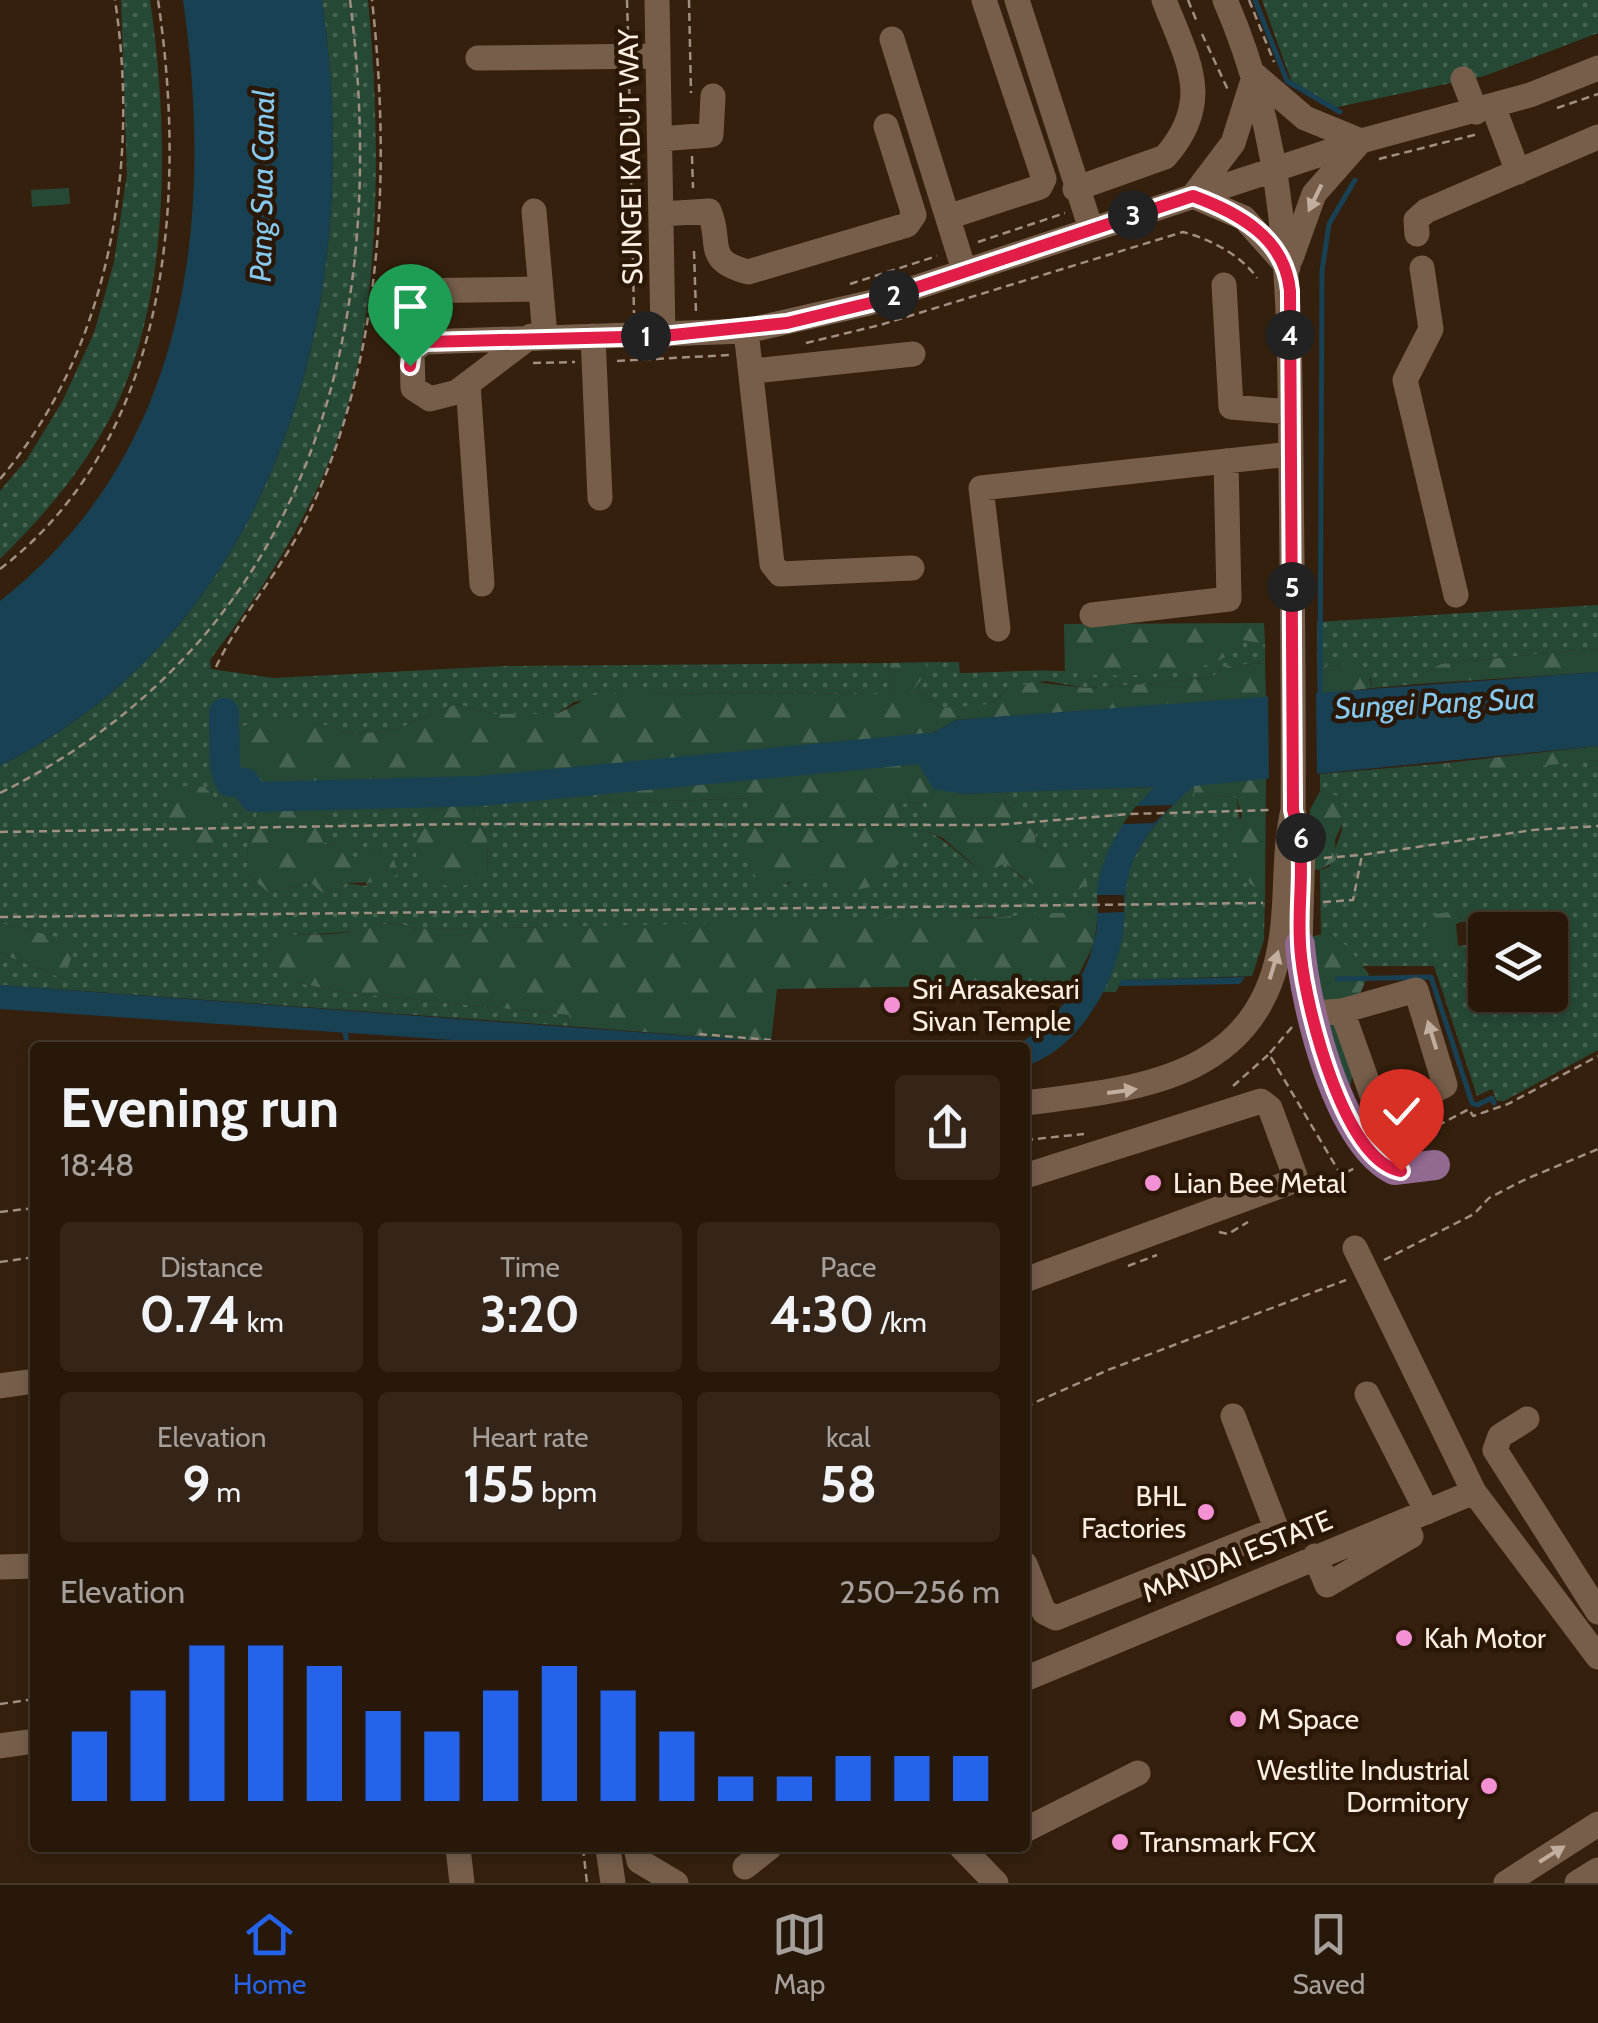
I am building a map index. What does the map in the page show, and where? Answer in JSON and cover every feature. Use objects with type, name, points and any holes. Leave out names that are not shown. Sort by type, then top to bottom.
[{"type":"main road","points":[[1300,944],[1328,1012],[1347,1116],[1378,1162],[1401,1171],[1435,1165]]},
{"type":"street","name":"SUNGEI KADUT WAY","points":[[658,0],[663,336]]},
{"type":"street","points":[[948,217],[1040,187],[1044,179],[984,0]]},
{"type":"street","points":[[1017,0],[1091,229]]},
{"type":"street","points":[[1075,189],[1158,161],[1169,153],[1178,135],[1194,99],[1195,81],[1164,0]]},
{"type":"street","points":[[1226,0],[1265,69],[1305,118],[1361,141]]},
{"type":"street","points":[[892,39],[964,270]]},
{"type":"street","points":[[478,58],[658,56]]},
{"type":"street","points":[[538,336],[468,384],[440,397],[430,399],[414,388],[410,366],[416,346],[538,336],[663,336],[746,331],[870,303],[1361,141],[1490,115],[1598,68]]},
{"type":"street","points":[[1030,1102],[1164,1081],[1205,1060],[1245,1022],[1266,990],[1281,940],[1284,847],[1293,800],[1288,267],[1265,69]]},
{"type":"street","points":[[1193,196],[1233,144],[1265,69]]},
{"type":"street","points":[[1463,79],[1490,115],[1518,172]]},
{"type":"street","points":[[660,140],[711,135],[712,96]]},
{"type":"street","points":[[661,214],[709,211],[718,256],[730,267],[748,272],[908,225],[914,215],[886,126]]},
{"type":"street","points":[[1416,234],[1416,220],[1426,211],[1598,137]]},
{"type":"street","points":[[1288,267],[1314,194],[1361,141]]},
{"type":"street","points":[[1193,196],[1244,218],[1262,233],[1288,267]]},
{"type":"street","points":[[534,211],[541,290],[538,336]]},
{"type":"street","points":[[1422,268],[1431,329],[1406,380],[1456,595]]},
{"type":"street","points":[[1224,285],[1232,408],[1290,412]]},
{"type":"street","points":[[403,291],[541,290]]},
{"type":"street","points":[[746,331],[754,371],[772,564],[780,574],[912,568]]},
{"type":"street","points":[[593,336],[600,498]]},
{"type":"street","points":[[754,371],[913,354]]},
{"type":"street","points":[[468,384],[482,584]]},
{"type":"street","points":[[998,628],[981,488],[1290,454]]},
{"type":"street","points":[[1092,615],[1219,604],[1229,599],[1226,461]]},
{"type":"street","points":[[1293,800],[1303,847],[1300,944]]},
{"type":"street","points":[[1416,990],[1444,1085],[1388,1114],[1378,1112],[1328,1012],[1416,990]]},
{"type":"street","points":[[1030,1174],[1261,1101],[1270,1108],[1294,1171],[1291,1182],[1030,1278]]},
{"type":"street","points":[[1355,1248],[1474,1492],[1598,1657]]},
{"type":"street","points":[[0,1386],[30,1382]]},
{"type":"street","points":[[1367,1394],[1427,1512]]},
{"type":"street","points":[[1030,1577],[1044,1612],[1056,1618],[1275,1528],[1234,1416]]},
{"type":"street","points":[[1527,1419],[1500,1436],[1494,1450],[1594,1605],[1567,1615]]},
{"type":"street","name":"MANDAI ESTATE","points":[[1030,1676],[1474,1492]]},
{"type":"street","points":[[1316,1556],[1327,1585],[1412,1536]]},
{"type":"street","points":[[0,1567],[30,1566]]},
{"type":"street","points":[[1171,1570],[1186,1609]]},
{"type":"street","points":[[0,1746],[30,1742]]},
{"type":"street","points":[[1030,1827],[1138,1773]]},
{"type":"street","points":[[1506,1883],[1598,1824]]},
{"type":"street","points":[[458,1852],[462,1883]]},
{"type":"street","points":[[608,1852],[612,1883]]},
{"type":"street","points":[[637,1852],[639,1861],[676,1883]]},
{"type":"street","points":[[745,1867],[765,1852]]},
{"type":"street","points":[[976,1852],[996,1883]]},
{"type":"street","points":[[1577,1883],[1598,1870]]},
{"type":"path","points":[[0,479],[20,456],[79,349],[107,260],[120,173],[121,70],[114,0]]},
{"type":"path","points":[[0,569],[66,504],[129,395],[148,343],[162,268],[169,188],[169,106],[158,0]]},
{"type":"path","points":[[0,793],[78,746],[159,684],[219,618],[293,496],[326,416],[352,294],[361,151],[350,0]]},
{"type":"path","points":[[216,667],[285,559],[336,452],[370,320],[377,214],[372,0]]},
{"type":"path","points":[[627,0],[634,314]]},
{"type":"path","points":[[1188,0],[1221,82],[1232,94]]},
{"type":"path","points":[[1249,0],[1265,69]]},
{"type":"path","points":[[1550,111],[1598,94]]},
{"type":"path","points":[[1380,159],[1490,115]]},
{"type":"path","points":[[370,320],[385,321],[416,346]]},
{"type":"path","points":[[0,832],[459,824],[996,824],[1293,800]]},
{"type":"path","points":[[1313,859],[1598,826]]},
{"type":"path","points":[[1313,902],[1353,900],[1362,855]]},
{"type":"path","points":[[0,917],[1272,903]]},
{"type":"path","points":[[1328,1012],[1302,1016],[1268,1054],[1341,1175],[1362,1166],[1367,1176],[1386,1152],[1469,1109],[1474,1116],[1508,1104],[1598,1056]]},
{"type":"path","points":[[699,1034],[771,1040]]},
{"type":"path","points":[[1030,1406],[1108,1370],[1340,1279],[1354,1282],[1369,1276],[1382,1270],[1384,1258],[1474,1214],[1490,1198],[1598,1149]]},
{"type":"path","points":[[0,1212],[30,1209]]},
{"type":"path","points":[[0,1262],[30,1258]]},
{"type":"path","points":[[0,1704],[30,1700]]},
{"type":"path","points":[[583,1852],[587,1883]]},
{"type":"green space","points":[[121,0],[150,0],[156,47],[161,199],[150,300],[138,348],[111,417],[53,502],[0,559],[0,491],[27,459],[62,402],[94,333],[114,262],[127,174]]},
{"type":"green space","points":[[322,0],[368,0],[375,110],[374,229],[361,346],[349,401],[333,452],[308,507],[263,586],[210,660],[211,669],[274,678],[503,666],[891,663],[889,672],[895,685],[888,694],[623,693],[574,702],[557,714],[494,714],[456,704],[398,729],[357,734],[317,723],[259,782],[263,791],[247,851],[249,876],[269,893],[310,882],[335,893],[346,883],[367,886],[359,860],[335,845],[323,844],[327,813],[322,801],[381,800],[401,788],[448,778],[473,782],[495,797],[569,797],[581,788],[597,788],[612,803],[752,798],[749,811],[787,885],[809,875],[845,891],[894,804],[928,802],[926,831],[984,873],[1005,863],[1022,878],[1046,888],[1048,852],[1035,844],[1036,826],[1027,813],[1012,811],[999,792],[1156,787],[1113,844],[1101,877],[1098,913],[792,924],[417,929],[390,923],[344,932],[285,935],[294,982],[342,992],[569,1015],[568,1026],[0,985],[0,953],[64,979],[63,939],[0,923],[0,766],[97,704],[177,627],[238,538],[284,440],[314,334],[330,224],[332,111]],"holes":[[[454,804],[473,807],[487,838],[488,873],[429,810]]]},
{"type":"green space","points":[[1262,0],[1598,0],[1598,33],[1484,76],[1333,108],[1291,80]]},
{"type":"green space","points":[[69,188],[70,204],[32,207],[31,190]]},
{"type":"green space","points":[[1598,605],[1598,648],[1441,664],[1423,673],[1418,684],[1372,688],[1371,679],[1342,669],[1326,671],[1325,659],[1317,659],[1317,622]]},
{"type":"green space","points":[[1264,623],[1265,644],[1242,640],[1225,657],[1192,669],[1123,675],[1065,671],[1064,624]]},
{"type":"green space","points":[[1242,640],[1265,644],[1265,663],[1227,666],[1212,677],[1158,683],[1087,688],[1046,681],[1008,689],[990,704],[968,709],[942,708],[923,694],[910,692],[926,674],[926,662],[959,662],[960,673],[1157,673],[1203,664]]},
{"type":"green space","points":[[1598,648],[1598,672],[1418,684],[1423,673],[1441,664]]},
{"type":"green space","points":[[1317,659],[1325,659],[1326,671],[1342,669],[1344,662],[1357,659],[1368,671],[1372,688],[1318,694]]},
{"type":"green space","points":[[926,662],[926,674],[911,692],[923,694],[942,708],[990,704],[1008,689],[1033,682],[1087,688],[1158,683],[1212,677],[1227,666],[1265,663],[1266,698],[956,720],[922,739],[890,744],[914,756],[964,794],[999,792],[1011,810],[1027,813],[1036,826],[1035,844],[1048,852],[1056,843],[1079,853],[1087,883],[1067,893],[1034,885],[1005,863],[984,874],[943,838],[926,831],[927,802],[894,804],[911,849],[880,885],[845,892],[821,879],[806,877],[766,890],[743,854],[751,798],[612,803],[597,788],[581,788],[561,799],[527,804],[451,778],[377,800],[322,801],[327,813],[323,844],[335,845],[338,835],[349,834],[350,853],[359,860],[373,852],[394,860],[398,873],[389,882],[346,883],[335,893],[324,894],[310,882],[269,893],[248,875],[247,851],[263,791],[259,782],[240,774],[235,745],[241,727],[257,721],[317,723],[357,734],[398,729],[456,704],[494,714],[557,714],[593,695],[623,693],[888,694],[895,685],[889,672],[891,663]]},
{"type":"green space","points":[[1598,746],[1598,760],[1469,773],[1450,772],[1447,763]]},
{"type":"green space","points":[[1598,760],[1598,1050],[1504,1101],[1497,1101],[1492,1089],[1477,1096],[1434,966],[1363,966],[1330,933],[1321,935],[1320,870],[1329,867],[1342,830],[1340,797],[1320,791],[1320,774],[1447,763],[1450,772]]},
{"type":"green space","points":[[1266,778],[1265,893],[1250,884],[1230,840],[1242,816],[1236,796],[1194,798],[1194,785]]},
{"type":"green space","points":[[1194,785],[1194,798],[1236,796],[1250,884],[1265,893],[1264,940],[1252,976],[1122,980],[1116,992],[1101,992],[1115,956],[1133,862],[1159,820]]},
{"type":"green space","points":[[185,786],[204,787],[220,802],[219,846],[210,851],[185,850],[168,829],[166,816],[172,794]]},
{"type":"green space","points":[[1320,791],[1340,797],[1347,813],[1335,840],[1336,860],[1320,870],[1309,869],[1310,810]]},
{"type":"green space","points":[[454,804],[473,807],[487,838],[488,873],[460,886],[429,881],[416,859],[417,818],[429,810]]},
{"type":"green space","points":[[1456,911],[1461,922],[1456,924],[1458,946],[1453,951],[1433,949],[1424,935],[1427,921],[1436,914]]},
{"type":"green space","points":[[1098,913],[1094,944],[1070,992],[1005,985],[777,989],[771,1042],[568,1026],[569,1015],[342,992],[294,982],[275,964],[271,951],[285,935],[339,933],[386,924],[417,929],[972,918]]},
{"type":"green space","points":[[0,923],[64,939],[74,950],[64,979],[0,953]]},
{"type":"green space","points":[[1330,933],[1347,946],[1369,974],[1348,1019],[1354,1070],[1350,1086],[1343,1086],[1308,937]]},
{"type":"water","name":"Pang Sua Canal","points":[[183,0],[322,0],[332,111],[330,224],[314,334],[284,440],[238,538],[177,627],[97,704],[0,766],[0,601],[63,542],[112,476],[149,405],[174,329],[189,249],[194,167],[192,84]]},
{"type":"water","name":"Sungei Pang Sua","points":[[1598,672],[1598,746],[1194,786],[1158,821],[1132,864],[1119,953],[1102,994],[1077,1031],[1044,1058],[1030,1064],[1030,1042],[1021,1042],[1055,1015],[1086,967],[1096,933],[1098,886],[1107,853],[1128,818],[1154,787],[964,794],[933,789],[914,756],[889,754],[889,744],[922,739],[956,720]]},
{"type":"water","points":[[1245,977],[1240,984],[1119,986],[1121,980]]},
{"type":"water","points":[[0,985],[768,1042],[482,1042],[0,1009]]},
{"type":"pier","points":[[1316,689],[1317,779],[1269,783],[1268,693]]},
{"type":"pier","points":[[1173,805],[1154,823],[1123,824],[1136,806]]},
{"type":"pier","points":[[1097,895],[1124,895],[1124,912],[1098,913]]},
{"type":"waterway","points":[[1255,0],[1287,81],[1340,112]]},
{"type":"waterway","name":"Sungei Pang Sua","points":[[1320,699],[1322,271],[1329,224],[1355,180]]},
{"type":"waterway","points":[[224,713],[225,767],[230,782],[245,783],[254,797],[480,791],[928,748]]},
{"type":"waterway","points":[[1337,979],[1431,977],[1472,1103],[1477,1105],[1492,1098],[1494,1103]]},
{"type":"waterway","points":[[344,1026],[347,1042]]},
{"type":"place","name":"Sri Arasakesari Sivan Temple","points":[[892,1005]]},
{"type":"place","name":"Lian Bee Metal","points":[[1153,1183]]},
{"type":"place","name":"BHL Factories","points":[[1206,1512]]},
{"type":"place","name":"Kah Motor","points":[[1404,1638]]},
{"type":"place","name":"M Space","points":[[1238,1719]]},
{"type":"place","name":"Westlite Industrial Dormitory","points":[[1489,1786]]},
{"type":"place","name":"Transmark FCX","points":[[1120,1842]]},
{"type":"route","points":[[410,366],[412,351],[425,342],[531,336],[663,336],[746,331],[787,323],[870,303],[1193,196],[1244,218],[1262,233],[1288,267],[1290,291],[1293,810],[1303,847],[1301,960],[1329,1070],[1347,1116],[1368,1153],[1378,1162],[1401,1171]]}]
